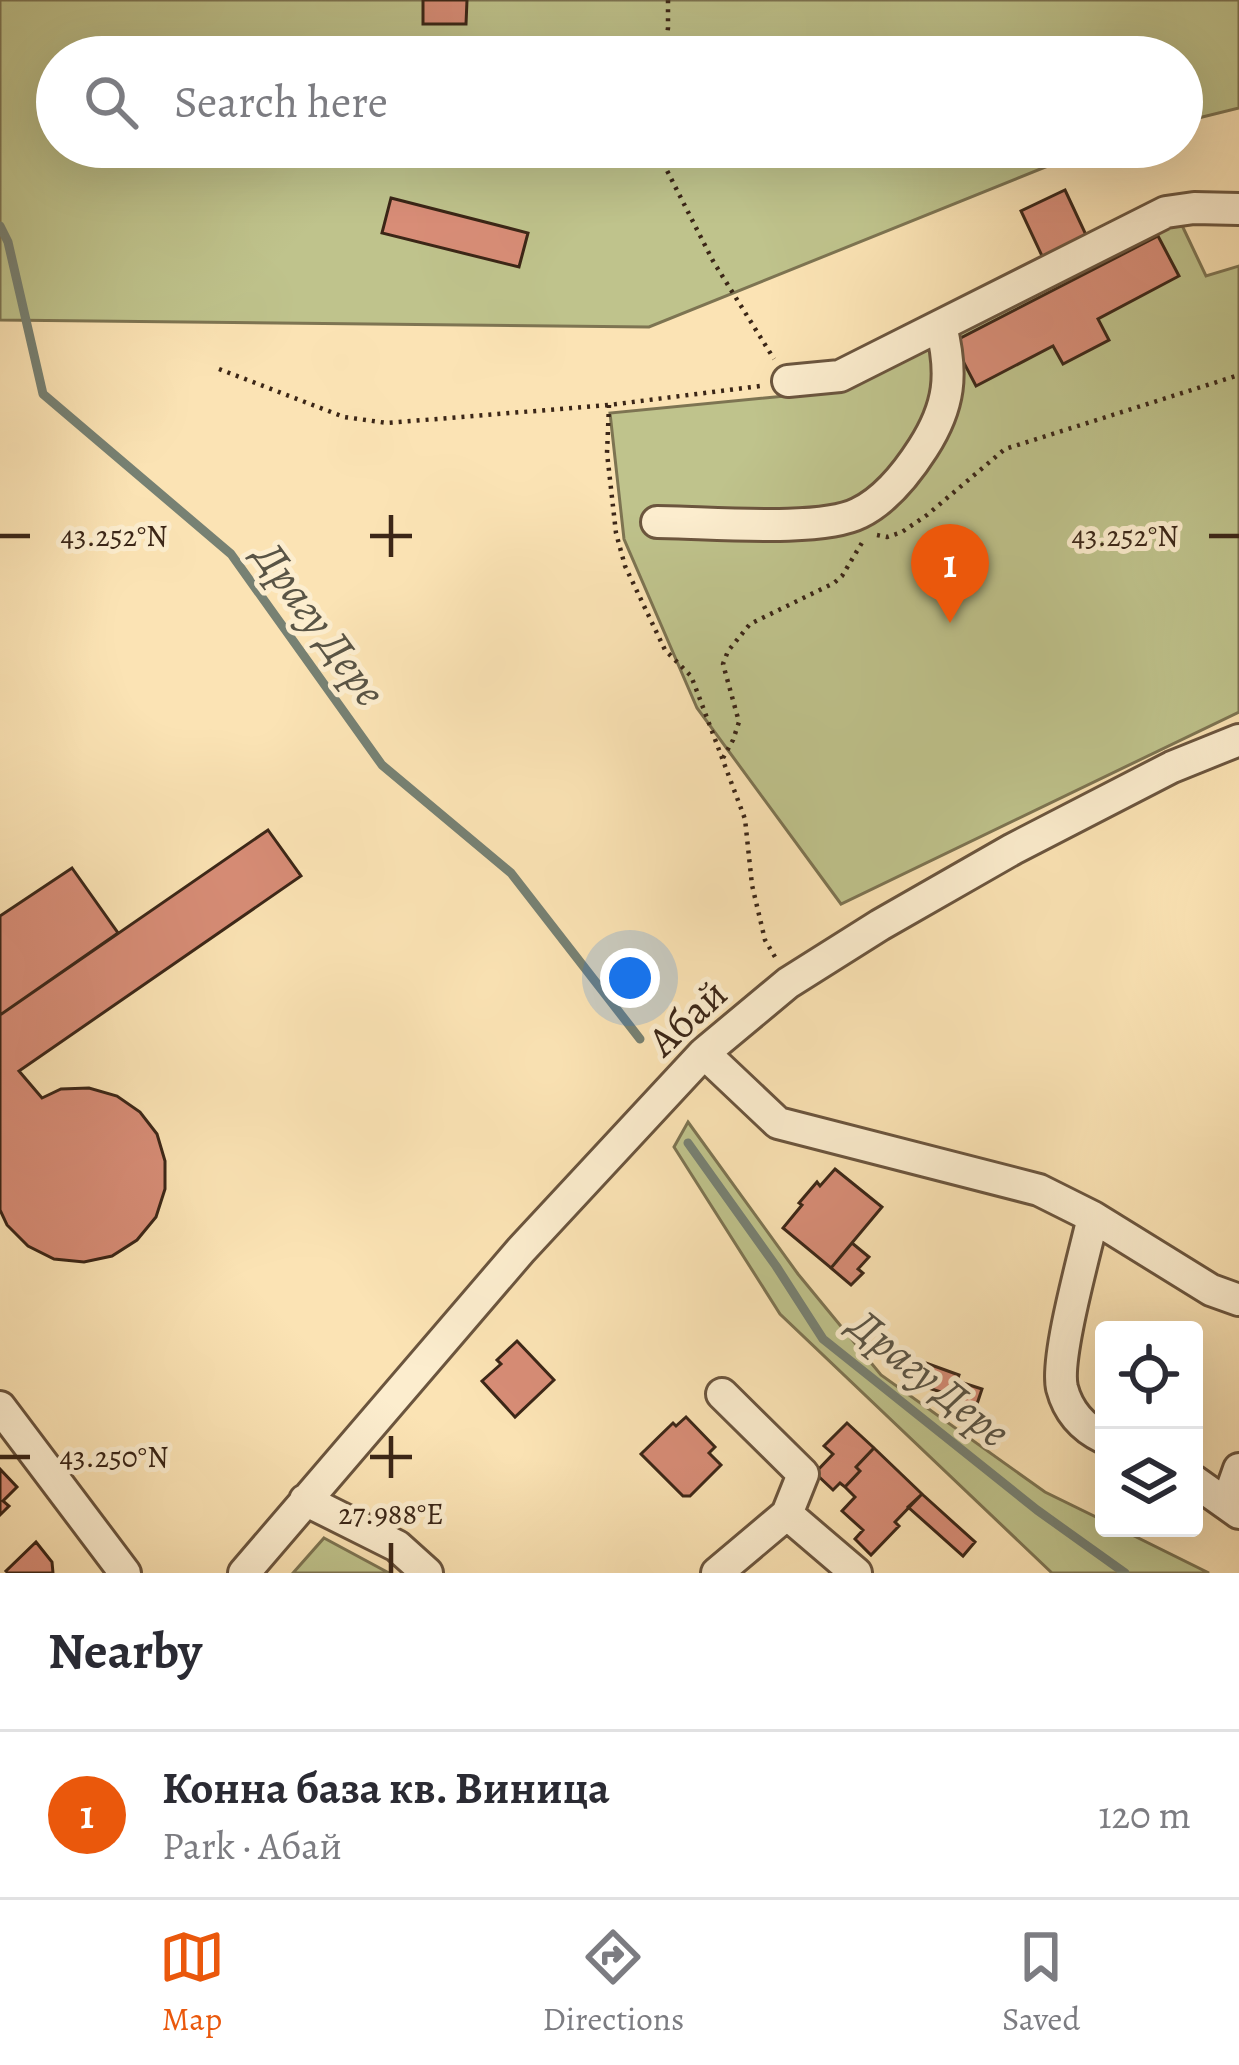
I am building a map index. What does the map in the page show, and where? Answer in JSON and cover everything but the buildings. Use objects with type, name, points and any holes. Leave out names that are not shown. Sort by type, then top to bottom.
[{"type":"street","points":[[788,381],[840,376],[1166,212],[1239,209]]},
{"type":"street","points":[[657,522],[811,524],[858,514],[895,486],[938,424],[948,388],[949,356],[941,326]]},
{"type":"street","name":"Абай","points":[[244,1573],[521,1250],[704,1054],[788,982],[1013,849],[1172,767],[1239,740]]},
{"type":"street","points":[[704,1054],[778,1123],[1039,1190],[1093,1217],[1210,1290],[1239,1300]]},
{"type":"street","points":[[1093,1217],[1061,1383],[1070,1411],[1095,1434]]},
{"type":"street","points":[[717,1573],[787,1514],[803,1474],[722,1394]]},
{"type":"street","points":[[0,1407],[125,1573]]},
{"type":"street","points":[[1203,1487],[1233,1508],[1239,1469]]},
{"type":"street","points":[[305,1501],[397,1546],[427,1573]]},
{"type":"street","points":[[787,1514],[856,1573]]},
{"type":"path","points":[[667,36],[668,0]]},
{"type":"path","points":[[219,369],[344,417],[387,423],[609,405],[788,381],[713,261],[666,168]]},
{"type":"path","points":[[721,761],[739,722],[723,664],[728,651],[750,624],[834,583],[868,530],[886,537],[902,532],[1005,448],[1239,375]]},
{"type":"path","points":[[609,405],[607,453],[616,533],[626,566],[665,650],[691,676],[745,819],[752,885],[765,940],[788,982]]},
{"type":"green space","points":[[0,0],[1239,0],[1239,108],[1203,117],[1203,36],[36,36],[36,168],[1043,168],[649,327],[0,320]]},
{"type":"green space","points":[[1179,219],[1206,276],[1239,266],[1239,712],[841,904],[697,708],[624,539],[610,413],[837,391]]},
{"type":"green space","points":[[688,1122],[798,1274],[881,1375],[1045,1492],[1095,1517],[1095,1537],[1136,1537],[1209,1573],[1052,1573],[780,1314],[674,1147]]},
{"type":"green space","points":[[324,1538],[389,1573],[293,1573]]},
{"type":"waterway","name":"Драгу Дере","points":[[0,226],[8,242],[43,394],[231,554],[382,765],[511,873],[640,1039]]},
{"type":"waterway","name":"Драгу Дере","points":[[688,1143],[823,1339],[1037,1510],[1125,1573]]},
{"type":"place","name":"Конна база кв. Виница","points":[[950,623]]}]
